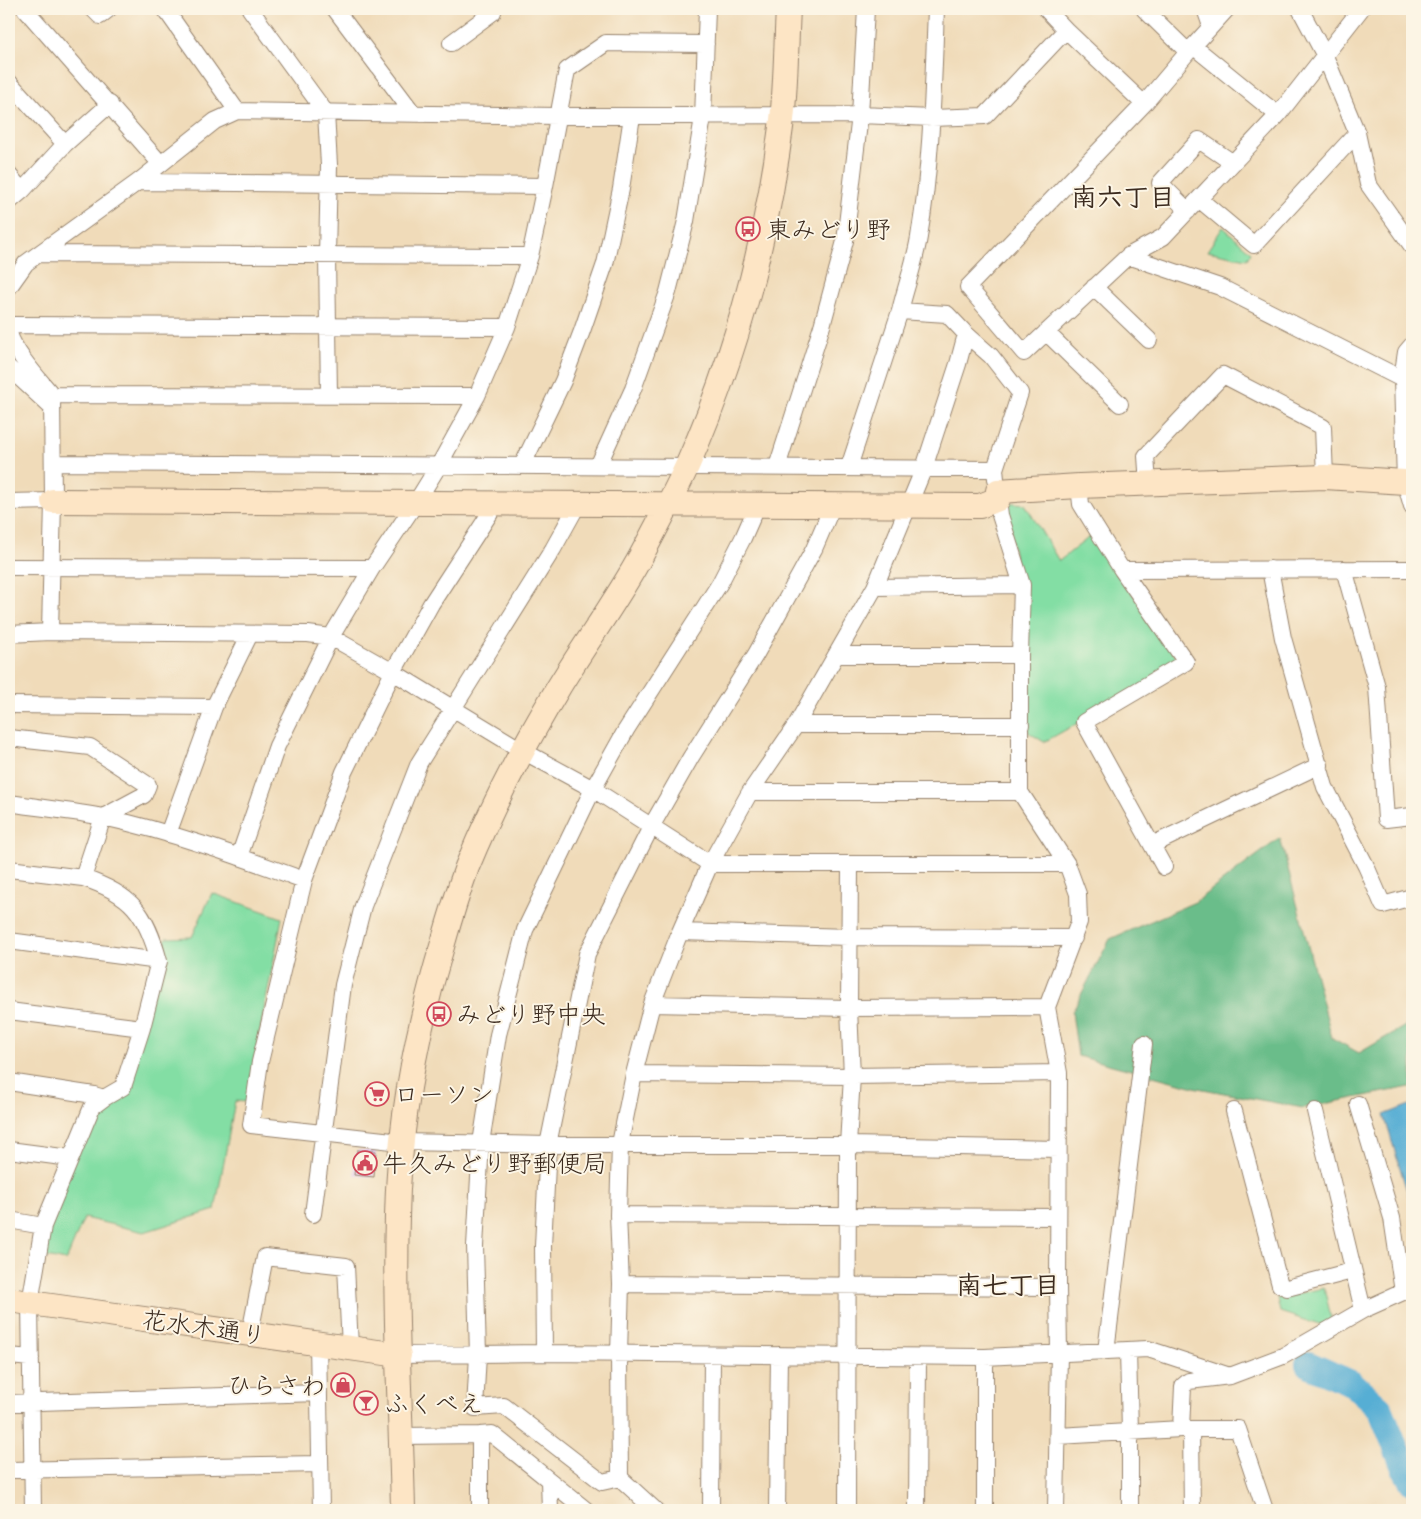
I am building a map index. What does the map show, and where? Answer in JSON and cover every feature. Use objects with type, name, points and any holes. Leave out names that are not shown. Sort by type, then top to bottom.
[{"type":"street","points":[[25,9],[160,163]]},
{"type":"street","points":[[93,9],[100,16],[110,9]]},
{"type":"street","points":[[165,9],[237,111]]},
{"type":"street","points":[[250,9],[326,113],[329,395]]},
{"type":"street","points":[[335,9],[413,113]]},
{"type":"street","points":[[598,466],[632,389],[668,292],[686,221],[703,117],[707,9]]},
{"type":"street","points":[[403,1510],[396,1288],[397,1214],[401,1142],[411,1070],[431,982],[466,870],[492,810],[557,689],[640,557],[687,467],[714,402],[751,287],[765,227],[782,116],[788,9]]},
{"type":"street","points":[[777,467],[822,326],[845,241],[860,115],[866,9]]},
{"type":"street","points":[[849,467],[900,311],[919,239],[928,176],[936,9]]},
{"type":"street","points":[[1046,9],[1144,104]]},
{"type":"street","points":[[1144,9],[1190,49],[1278,115]]},
{"type":"street","points":[[1205,9],[1211,26]]},
{"type":"street","points":[[1227,9],[1190,49],[1144,104],[968,287],[1024,352],[1128,256],[1163,237],[1278,115],[1361,9]]},
{"type":"street","points":[[1300,9],[1325,56],[1357,133],[1368,184],[1412,246]]},
{"type":"street","points":[[451,43],[494,10]]},
{"type":"street","points":[[9,287],[26,263],[138,182],[215,121],[237,111],[703,117],[860,115],[932,118],[985,116],[1066,30]]},
{"type":"street","points":[[239,856],[277,746],[332,637],[372,568],[415,504],[477,396],[507,327],[530,256],[567,70],[606,43],[706,44]]},
{"type":"street","points":[[9,82],[65,144]]},
{"type":"street","points":[[9,202],[22,191],[65,144],[110,104]]},
{"type":"street","points":[[522,466],[563,381],[605,264],[621,189],[632,116]]},
{"type":"street","points":[[1233,164],[1199,140],[1160,183],[1254,245],[1357,133]]},
{"type":"street","points":[[9,175],[22,191]]},
{"type":"street","points":[[138,182],[545,186]]},
{"type":"street","points":[[39,254],[530,256]]},
{"type":"street","points":[[1128,256],[1220,287],[1402,379]]},
{"type":"street","points":[[1094,287],[1149,340]]},
{"type":"street","points":[[900,311],[947,314],[991,356],[1020,393],[997,486],[1000,515],[1022,585],[1020,792],[1066,864],[1078,894],[1079,922],[1047,1007],[1059,1073],[1058,1287],[1060,1353],[1056,1510]]},
{"type":"street","points":[[9,325],[507,327]]},
{"type":"street","points":[[1046,332],[1120,404]]},
{"type":"street","points":[[9,333],[11,340],[52,401],[53,501],[50,632]]},
{"type":"street","points":[[655,1510],[620,1478],[619,1354],[621,1284],[618,1215],[620,1144],[634,1074],[652,1004],[680,932],[710,864],[750,792],[796,725],[875,588],[924,468],[966,334]]},
{"type":"street","points":[[1412,346],[1406,352],[1402,379],[1405,482],[1412,506]]},
{"type":"street","points":[[9,368],[52,401],[329,395],[477,396]]},
{"type":"street","points":[[1148,484],[1146,456],[1223,375],[1323,427],[1325,477]]},
{"type":"street","points":[[53,463],[924,468],[997,486],[1079,486],[1325,477],[1405,482]]},
{"type":"street","points":[[9,502],[980,506],[997,486]]},
{"type":"street","points":[[1079,486],[1081,504],[1122,570],[1186,662],[1084,722],[1164,867]]},
{"type":"street","points":[[496,504],[431,604],[393,672],[344,772],[304,880],[260,1062],[251,1125],[401,1142],[548,1145],[848,1145],[1058,1149]]},
{"type":"street","points":[[313,1214],[343,985],[363,906],[419,763],[578,504]]},
{"type":"street","points":[[620,1478],[602,1482],[504,1406],[475,1408],[478,1355],[475,1246],[481,1143],[498,1035],[526,930],[593,789],[626,730],[720,583],[758,504]]},
{"type":"street","points":[[544,1354],[543,1246],[548,1145],[587,954],[651,827],[691,757],[756,654],[814,549],[833,505]]},
{"type":"street","points":[[9,568],[372,568]]},
{"type":"street","points":[[1270,569],[1282,638],[1325,786],[1366,866],[1383,905],[1412,897]]},
{"type":"street","points":[[1344,569],[1377,687],[1386,818],[1412,816]]},
{"type":"street","points":[[1122,570],[1412,569]]},
{"type":"street","points":[[875,588],[1022,585]]},
{"type":"street","points":[[9,634],[50,632],[308,634],[332,637],[523,750],[593,789],[710,864],[1066,864]]},
{"type":"street","points":[[168,834],[214,707],[250,634]]},
{"type":"street","points":[[837,655],[1020,656]]},
{"type":"street","points":[[9,705],[214,707]]},
{"type":"street","points":[[796,725],[1021,725]]},
{"type":"street","points":[[9,738],[90,746],[148,785],[144,795],[103,817],[83,878]]},
{"type":"street","points":[[1152,845],[1320,765]]},
{"type":"street","points":[[750,792],[1020,792]]},
{"type":"street","points":[[9,803],[103,817],[168,834],[239,856],[304,880]]},
{"type":"street","points":[[847,1510],[848,1145],[852,1076],[849,1008],[850,865]]},
{"type":"street","points":[[9,869],[83,878],[107,886],[136,906],[153,937],[159,961],[142,1028],[123,1087],[92,1107],[43,1226],[19,1301],[31,1358],[30,1403],[33,1510]]},
{"type":"street","points":[[680,932],[849,937],[1074,938]]},
{"type":"street","points":[[9,941],[159,961]]},
{"type":"street","points":[[652,1004],[849,1008],[1047,1007]]},
{"type":"street","points":[[9,1011],[142,1028]]},
{"type":"street","points":[[1106,1351],[1144,1044]]},
{"type":"street","points":[[634,1074],[852,1076],[1059,1073]]},
{"type":"street","points":[[9,1082],[104,1098]]},
{"type":"street","points":[[1192,1510],[1184,1386],[1188,1381],[1230,1376],[1283,1356],[1363,1310],[1407,1290],[1392,1218],[1358,1104]]},
{"type":"street","points":[[1234,1111],[1280,1285],[1287,1288],[1352,1270]]},
{"type":"street","points":[[1315,1111],[1363,1310]]},
{"type":"street","points":[[9,1150],[70,1158]]},
{"type":"street","points":[[618,1215],[1058,1217]]},
{"type":"street","points":[[9,1220],[43,1226]]},
{"type":"street","points":[[250,1333],[265,1257],[346,1266],[350,1347]]},
{"type":"street","points":[[621,1284],[1058,1287]]},
{"type":"street","name":"花水木通り","points":[[19,1301],[399,1354]]},
{"type":"street","points":[[318,1342],[321,1510]]},
{"type":"street","points":[[399,1354],[985,1357],[1148,1349],[1230,1376]]},
{"type":"street","points":[[1128,1350],[1130,1510]]},
{"type":"street","points":[[711,1510],[712,1355]]},
{"type":"street","points":[[777,1510],[778,1355]]},
{"type":"street","points":[[9,1356],[31,1358]]},
{"type":"street","points":[[917,1510],[918,1357]]},
{"type":"street","points":[[985,1357],[985,1510]]},
{"type":"street","points":[[9,1403],[319,1393]]},
{"type":"street","points":[[1058,1436],[1186,1429],[1238,1429],[1265,1510]]},
{"type":"street","points":[[402,1436],[492,1434],[586,1510]]},
{"type":"street","points":[[480,1435],[480,1510]]},
{"type":"street","points":[[9,1470],[319,1464]]},
{"type":"street","points":[[549,1480],[550,1510]]},
{"type":"green space","points":[[1223,227],[1251,252],[1247,259],[1207,251]]},
{"type":"green space","points":[[1004,502],[1025,504],[1059,561],[1092,535],[1182,665],[1044,742],[1028,732],[1027,619]]},
{"type":"green space","points":[[1280,838],[1332,1038],[1359,1053],[1412,1022],[1412,1085],[1410,1087],[1303,1108],[1198,1088],[1078,1056],[1072,1012],[1110,939],[1195,902]]},
{"type":"green space","points":[[212,893],[282,918],[246,1102],[235,1101],[215,1210],[144,1232],[84,1218],[66,1261],[41,1256],[70,1158],[123,1087],[166,938],[192,937]]},
{"type":"green space","points":[[1324,1288],[1332,1321],[1322,1326],[1280,1312],[1277,1298]]},
{"type":"water","points":[[1412,1104],[1412,1208],[1384,1115]]},
{"type":"building","points":[[357,1150],[376,1151],[374,1177],[354,1175]]},
{"type":"waterway","points":[[1308,1364],[1353,1384],[1380,1408],[1404,1468],[1412,1482]]},
{"type":"place","name":"東みどり野","points":[[748,229]]},
{"type":"place","name":"みどり野中央","points":[[439,1014]]},
{"type":"place","name":"ローソン","points":[[377,1094]]},
{"type":"place","name":"牛久みどり野郵便局","points":[[365,1163]]},
{"type":"place","name":"ひらさわ","points":[[343,1385]]},
{"type":"place","name":"ふくべえ","points":[[366,1403]]},
{"type":"district","name":"南六丁目","points":[[1123,197]]},
{"type":"district","name":"南七丁目","points":[[1008,1285]]}]
